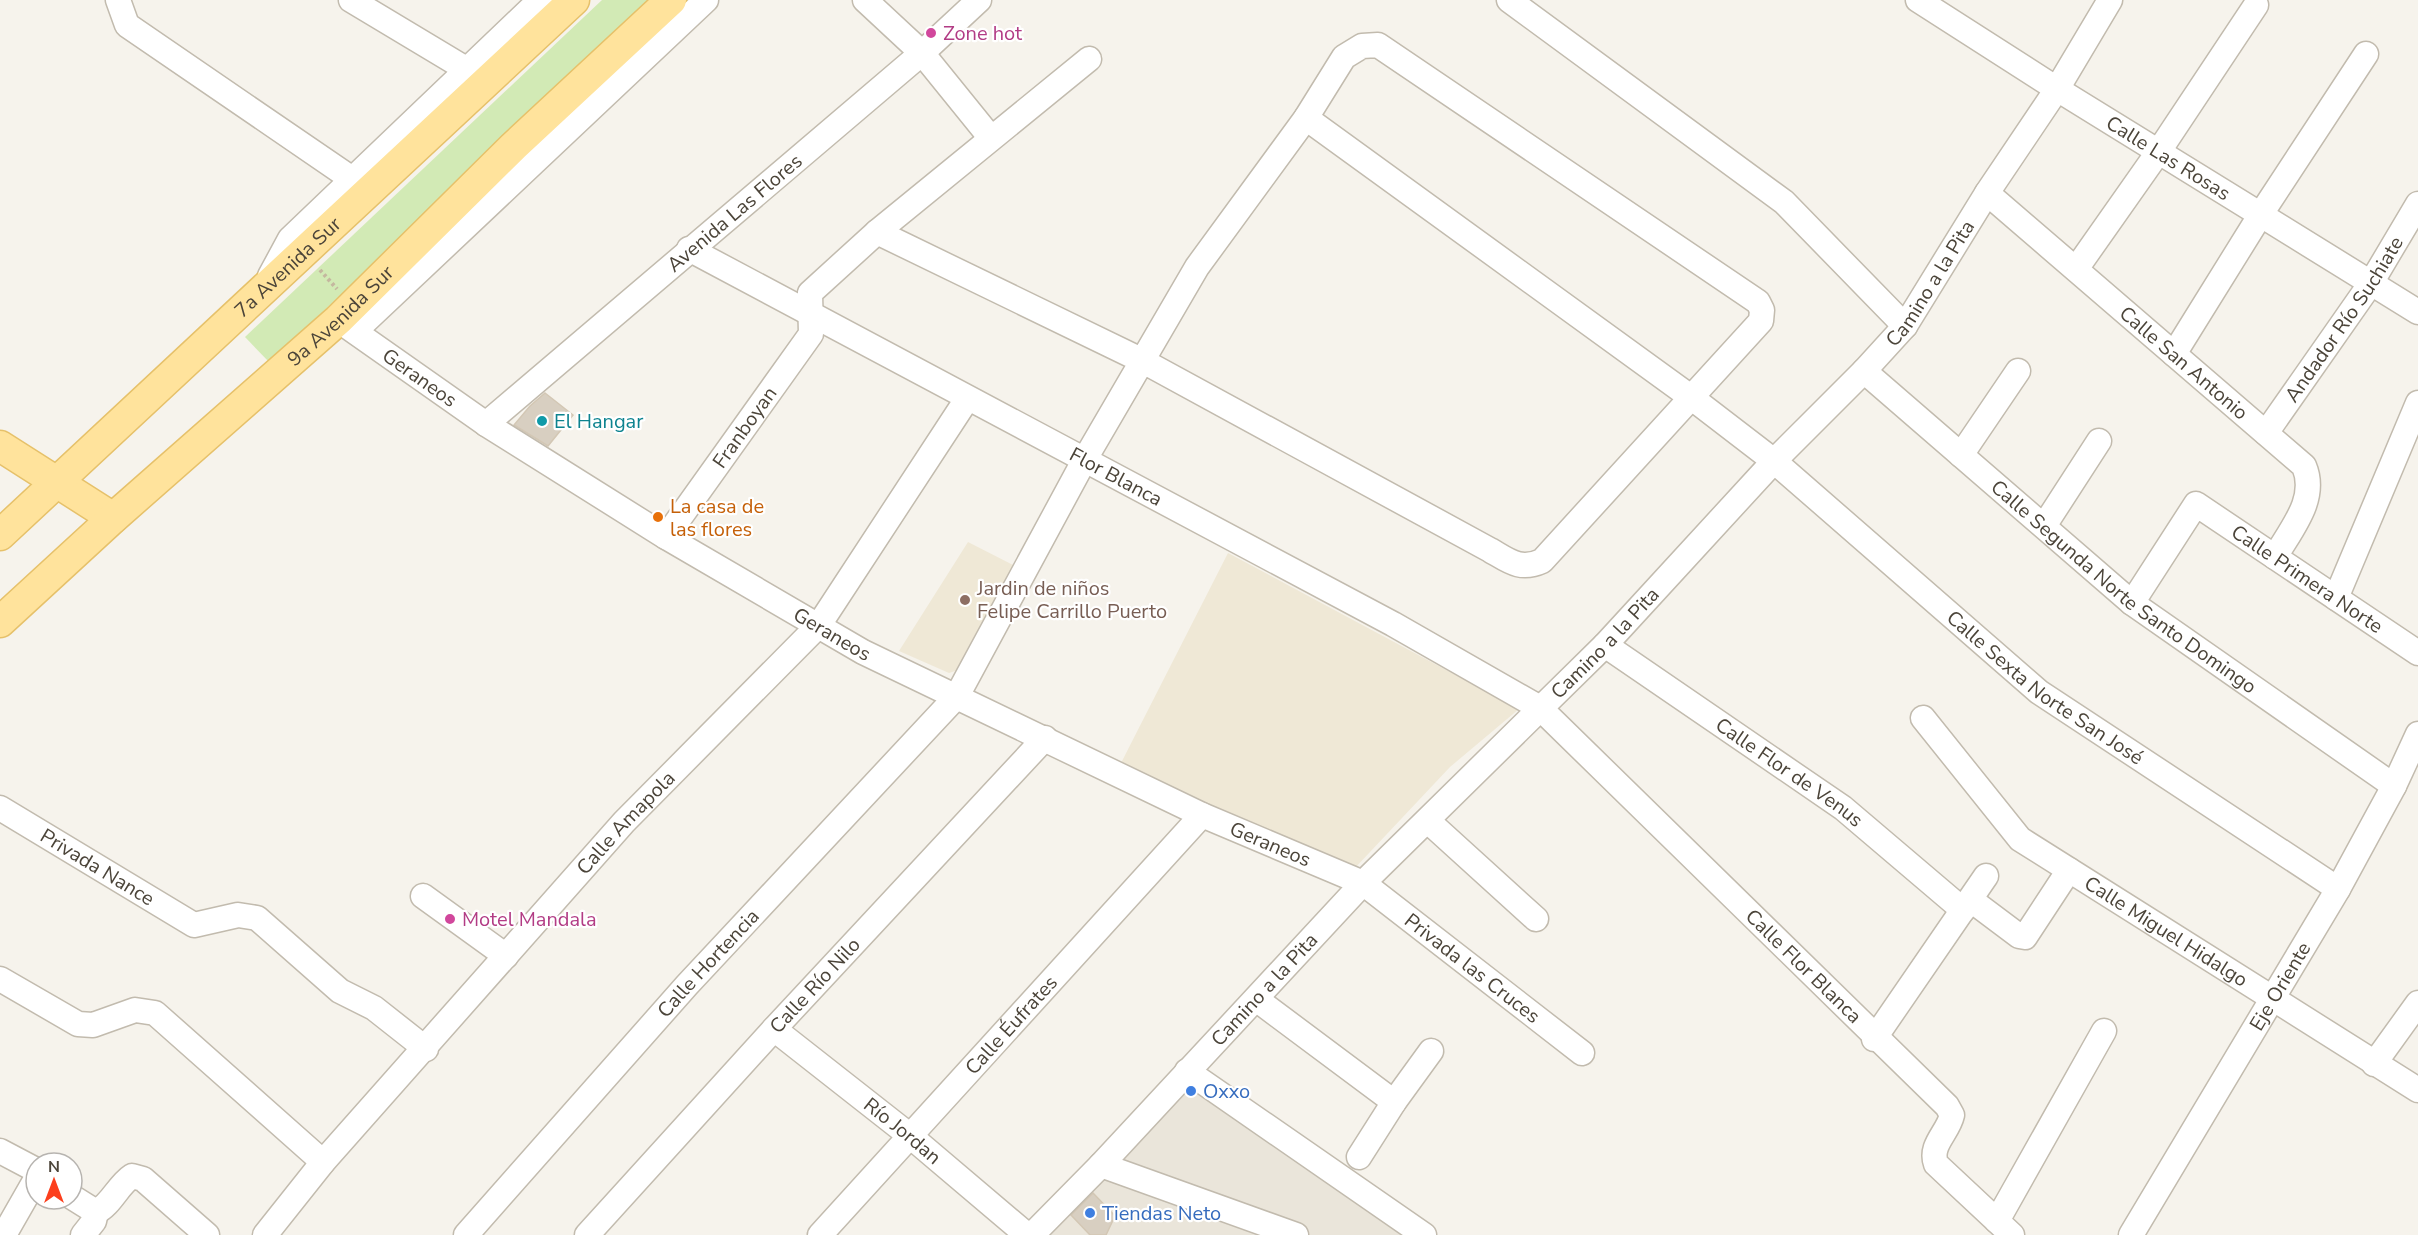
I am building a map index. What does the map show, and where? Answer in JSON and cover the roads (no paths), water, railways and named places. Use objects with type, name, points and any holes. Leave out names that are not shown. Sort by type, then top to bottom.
[{"type":"main road","name":"7a Avenida Sur","points":[[0,535],[574,0]]},
{"type":"main road","name":"9a Avenida Sur","points":[[0,622],[113,518],[348,319],[514,146],[671,0]]},
{"type":"main road","points":[[0,446],[113,518]]},
{"type":"street","points":[[118,0],[127,25],[352,179]]},
{"type":"street","points":[[351,0],[466,69]]},
{"type":"street","points":[[260,295],[291,239],[540,0]]},
{"type":"street","points":[[348,319],[706,0]]},
{"type":"street","points":[[865,0],[922,53],[990,137]]},
{"type":"street","name":"Avenida Las Flores","points":[[486,424],[922,53],[979,0]]},
{"type":"street","points":[[1509,0],[1784,202],[1905,326]]},
{"type":"street","name":"Calle Las Rosas","points":[[1918,0],[2057,89],[2418,312]]},
{"type":"street","name":"Camino a la Pita","points":[[1032,1235],[1101,1165],[1363,883],[1605,645],[1774,461],[1864,371],[1905,326],[1987,193],[2057,89],[2110,0]]},
{"type":"street","points":[[2076,269],[2159,151],[2256,5]]},
{"type":"street","name":"Calle Hortencia","points":[[466,1235],[687,985],[957,696],[1084,459],[1197,267],[1306,118],[1344,57],[1362,46],[1378,45],[1758,302],[1762,310],[1761,321],[1692,398]]},
{"type":"street","points":[[2174,354],[2261,214],[2366,54]]},
{"type":"street","name":"Franboyan","points":[[666,537],[811,334],[810,293],[877,232],[990,137],[1089,59]]},
{"type":"street","name":"Calle Sexta Norte San José","points":[[1306,118],[1692,398],[1774,461],[2039,692],[2338,889]]},
{"type":"street","name":"Calle San Antonio","points":[[1987,193],[2304,466],[2310,480],[2308,499],[2275,557]]},
{"type":"street","name":"Andador Río Suchiate","points":[[2266,434],[2371,283],[2418,204]]},
{"type":"street","points":[[877,232],[1141,360],[1497,555],[1528,567],[1542,561],[1692,398]]},
{"type":"street","name":"Flor Blanca","points":[[689,249],[1393,624],[1540,708]]},
{"type":"street","name":"Geraneos","points":[[348,319],[486,424],[666,537],[864,652],[1202,816],[1363,883]]},
{"type":"street","name":"Calle Segunda Norte Santo Domingo","points":[[1864,371],[2132,603],[2394,786]]},
{"type":"street","points":[[1961,454],[2018,371]]},
{"type":"street","name":"Calle Amapola","points":[[265,1235],[323,1162],[426,1049],[624,822],[819,625],[967,399]]},
{"type":"street","points":[[2336,598],[2418,403]]},
{"type":"street","points":[[2044,526],[2099,441]]},
{"type":"street","name":"Calle Primera Norte","points":[[2132,603],[2196,504],[2418,653]]},
{"type":"street","name":"Calle Flor de Venus","points":[[1605,645],[1843,808],[1966,906],[1975,903],[2019,936],[2025,937],[2069,870]]},
{"type":"street","name":"Calle Flor Blanca","points":[[1540,708],[1874,1039],[1947,1107],[1952,1115],[1949,1125],[1935,1148],[1933,1155],[1936,1164],[2005,1228]]},
{"type":"street","name":"Calle Miguel Hidalgo","points":[[1923,718],[2020,839],[2418,1090]]},
{"type":"street","name":"Eje Oriente","points":[[2131,1235],[2338,889],[2394,786],[2418,734]]},
{"type":"street","name":"Calle Río Nilo","points":[[587,1235],[774,1029],[1045,738]]},
{"type":"street","name":"Privada Nance","points":[[0,808],[194,925],[238,915],[257,918],[339,991],[374,1008],[426,1049]]},
{"type":"street","name":"Calle Éufrates","points":[[820,1235],[1202,816]]},
{"type":"street","points":[[1428,821],[1536,919]]},
{"type":"street","points":[[1874,1039],[1986,876]]},
{"type":"street","name":"Privada las Cruces","points":[[1363,883],[1582,1053]]},
{"type":"street","points":[[423,896],[506,956]]},
{"type":"street","points":[[0,979],[78,1024],[93,1025],[135,1010],[155,1013],[323,1162]]},
{"type":"street","points":[[1256,999],[1394,1102]]},
{"type":"street","points":[[2374,1064],[2418,1003]]},
{"type":"street","name":"Río Jordan","points":[[774,1029],[909,1135],[1026,1235]]},
{"type":"street","points":[[2005,1228],[2104,1031]]},
{"type":"street","points":[[1359,1157],[1394,1102],[1431,1051]]},
{"type":"street","points":[[1187,1071],[1424,1235]]},
{"type":"street","points":[[0,1151],[24,1164]]},
{"type":"street","points":[[1101,1165],[1296,1235]]},
{"type":"street","points":[[84,1206],[96,1212],[102,1209],[124,1181],[132,1176],[142,1179],[207,1235]]},
{"type":"street","points":[[4,1235],[24,1200]]},
{"type":"street","points":[[83,1235],[94,1221],[96,1212]]},
{"type":"place","name":"Zone hot","points":[[931,33]]},
{"type":"place","name":"El Hangar","points":[[542,421]]},
{"type":"place","name":"La casa de las flores","points":[[658,517]]},
{"type":"place","name":"Jardin de niños Felipe Carrillo Puerto","points":[[965,600]]},
{"type":"place","name":"Motel Mandala","points":[[450,919]]},
{"type":"place","name":"Oxxo","points":[[1191,1091]]},
{"type":"place","name":"Tiendas Neto","points":[[1090,1213]]}]
